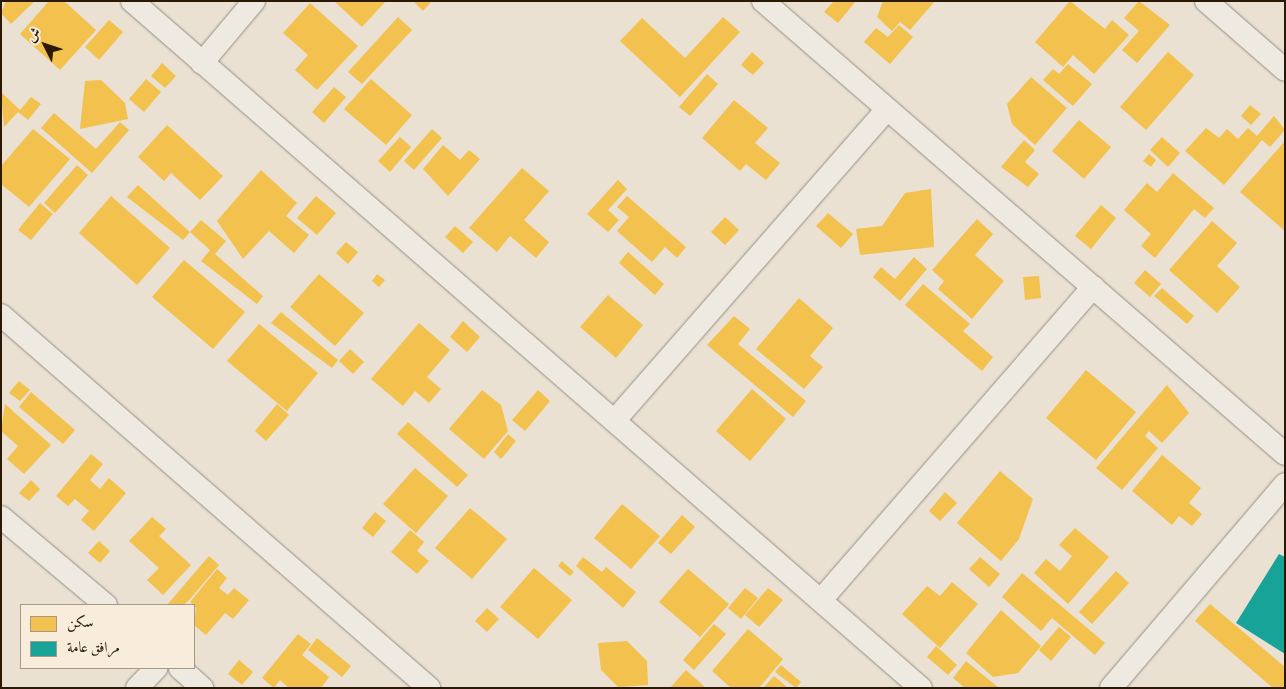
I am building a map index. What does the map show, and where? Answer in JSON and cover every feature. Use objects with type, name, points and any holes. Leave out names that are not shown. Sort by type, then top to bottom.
[{"type":"street","points":[[132,1],[921,688]]},
{"type":"street","points":[[202,63],[254,1]]},
{"type":"street","points":[[763,1],[1285,454]]},
{"type":"street","points":[[1206,1],[1285,70]]},
{"type":"street","points":[[615,420],[887,109]]},
{"type":"street","points":[[821,600],[1092,288]]},
{"type":"street","points":[[1,315],[430,688]]},
{"type":"street","points":[[1111,688],[1285,484]]},
{"type":"street","points":[[1,517],[105,604]]},
{"type":"street","points":[[137,688],[155,669]]},
{"type":"street","points":[[181,669],[202,688]]},
{"type":"building: سكن","points":[[6,1],[35,1],[11,24],[1,13]]},
{"type":"building: سكن","points":[[49,1],[64,1],[96,30],[60,70],[20,34]]},
{"type":"building: سكن","points":[[334,1],[386,1],[362,27]]},
{"type":"building: سكن","points":[[413,1],[432,1],[423,11]]},
{"type":"building: سكن","points":[[834,1],[856,1],[838,23],[824,12]]},
{"type":"building: سكن","points":[[883,1],[935,1],[910,30],[900,22],[892,31],[877,17]]},
{"type":"building: سكن","points":[[1070,1],[1105,29],[1112,20],[1129,35],[1094,74],[1073,55],[1063,67],[1035,42]]},
{"type":"building: سكن","points":[[1139,1],[1170,25],[1137,63],[1122,50],[1139,31],[1124,18]]},
{"type":"building: سكن","points":[[310,3],[358,46],[317,90],[295,70],[308,55],[283,33]]},
{"type":"building: سكن","points":[[398,17],[412,30],[362,84],[348,72]]},
{"type":"building: سكن","points":[[723,17],[740,32],[680,97],[620,41],[642,18],[685,58]]},
{"type":"building: سكن","points":[[109,20],[123,32],[99,60],[85,47]]},
{"type":"building: سكن","points":[[899,25],[913,37],[890,64],[864,42],[876,28],[888,37]]},
{"type":"building: سكن","points":[[752,52],[764,63],[753,75],[741,65]]},
{"type":"building: سكن","points":[[1168,52],[1194,75],[1146,130],[1120,107]]},
{"type":"building: سكن","points":[[162,63],[176,76],[165,88],[151,76]]},
{"type":"building: سكن","points":[[1068,64],[1092,84],[1073,106],[1043,80],[1053,69],[1059,74]]},
{"type":"building: سكن","points":[[707,74],[718,84],[690,116],[679,107]]},
{"type":"building: سكن","points":[[1031,77],[1067,108],[1035,145],[1012,124],[1007,104]]},
{"type":"building: سكن","points":[[146,79],[161,92],[144,112],[129,99]]},
{"type":"building: سكن","points":[[371,79],[412,115],[386,145],[344,109]]},
{"type":"building: سكن","points":[[101,80],[125,103],[128,119],[80,129],[85,81]]},
{"type":"building: سكن","points":[[334,87],[346,97],[324,123],[312,112]]},
{"type":"building: سكن","points":[[1,92],[20,110],[31,97],[41,104],[28,120],[18,112],[4,127]]},
{"type":"building: سكن","points":[[734,100],[768,128],[755,143],[780,163],[766,180],[746,164],[740,171],[702,138]]},
{"type":"building: سكن","points":[[1250,105],[1261,114],[1251,125],[1241,116]]},
{"type":"building: سكن","points":[[54,113],[96,149],[120,122],[129,130],[92,173],[41,128]]},
{"type":"building: سكن","points":[[1274,116],[1285,130],[1270,147],[1262,140],[1224,185],[1185,151],[1206,128],[1219,138],[1227,129],[1238,139],[1248,128],[1257,136]]},
{"type":"building: سكن","points":[[1079,120],[1111,147],[1084,179],[1052,151]]},
{"type":"building: سكن","points":[[167,125],[223,176],[200,200],[171,173],[164,181],[138,157]]},
{"type":"building: سكن","points":[[33,129],[70,159],[29,207],[1,184],[1,166]]},
{"type":"building: سكن","points":[[432,129],[442,138],[414,170],[404,161]]},
{"type":"building: سكن","points":[[400,137],[411,147],[390,172],[378,161]]},
{"type":"building: سكن","points":[[1162,137],[1180,153],[1168,167],[1150,150]]},
{"type":"building: سكن","points":[[1024,140],[1035,150],[1025,162],[1039,174],[1028,187],[1001,167]]},
{"type":"building: سكن","points":[[1285,141],[1285,231],[1240,192]]},
{"type":"building: سكن","points":[[443,145],[460,160],[469,150],[480,159],[448,196],[423,169]]},
{"type":"building: سكن","points":[[1149,154],[1156,160],[1151,167],[1143,161]]},
{"type":"building: سكن","points":[[77,165],[88,175],[55,213],[44,203]]},
{"type":"building: سكن","points":[[522,168],[549,191],[524,220],[549,242],[536,258],[510,236],[497,252],[469,228]]},
{"type":"building: سكن","points":[[261,170],[297,203],[286,216],[309,235],[294,253],[269,231],[243,259],[217,221]]},
{"type":"building: سكن","points":[[1173,173],[1214,208],[1205,218],[1194,209],[1155,258],[1141,246],[1151,234],[1124,210],[1147,183],[1157,192]]},
{"type":"building: سكن","points":[[618,180],[627,189],[608,210],[619,220],[608,232],[587,214]]},
{"type":"building: سكن","points":[[138,185],[190,232],[183,240],[127,197]]},
{"type":"building: سكن","points":[[931,189],[934,247],[860,255],[856,229],[882,226],[905,193]]},
{"type":"building: سكن","points":[[111,196],[170,248],[137,285],[79,233]]},
{"type":"building: سكن","points":[[316,196],[336,213],[317,235],[297,218]]},
{"type":"building: سكن","points":[[627,196],[686,247],[677,258],[665,247],[652,262],[617,231],[629,217],[617,207]]},
{"type":"building: سكن","points":[[40,203],[53,214],[31,240],[18,230]]},
{"type":"building: سكن","points":[[1101,205],[1116,218],[1091,249],[1075,236]]},
{"type":"building: سكن","points":[[828,213],[853,234],[841,248],[816,226]]},
{"type":"building: سكن","points":[[725,217],[739,230],[725,245],[711,232]]},
{"type":"building: سكن","points":[[977,219],[993,234],[975,255],[1004,281],[972,319],[938,289],[944,281],[932,270]]},
{"type":"building: سكن","points":[[201,220],[226,241],[215,254],[263,296],[257,304],[201,261],[210,250],[190,232]]},
{"type":"building: سكن","points":[[1212,221],[1237,243],[1217,266],[1240,287],[1217,313],[1169,270]]},
{"type":"building: سكن","points":[[455,226],[473,242],[463,253],[445,237]]},
{"type":"building: سكن","points":[[346,242],[358,252],[348,264],[336,253]]},
{"type":"building: سكن","points":[[628,252],[664,284],[655,295],[619,263]]},
{"type":"building: سكن","points":[[914,257],[927,269],[900,301],[873,277],[881,267],[895,279]]},
{"type":"building: سكن","points":[[184,260],[245,312],[213,349],[152,297]]},
{"type":"building: سكن","points":[[1145,270],[1161,284],[1150,297],[1134,283]]},
{"type":"building: سكن","points":[[319,274],[364,313],[335,346],[290,307]]},
{"type":"building: سكن","points":[[377,274],[385,280],[379,287],[372,281]]},
{"type":"building: سكن","points":[[1039,276],[1041,298],[1025,300],[1023,277]]},
{"type":"building: سكن","points":[[923,284],[970,324],[963,331],[993,357],[982,371],[905,305]]},
{"type":"building: سكن","points":[[1162,288],[1194,316],[1187,324],[1154,296]]},
{"type":"building: سكن","points":[[608,295],[643,325],[616,358],[580,327]]},
{"type":"building: سكن","points":[[799,298],[833,328],[810,356],[823,367],[804,389],[756,349]]},
{"type":"building: سكن","points":[[281,312],[338,360],[332,368],[271,323]]},
{"type":"building: سكن","points":[[734,316],[750,329],[738,344],[806,401],[793,417],[707,345]]},
{"type":"building: سكن","points":[[463,321],[480,337],[467,352],[450,337]]},
{"type":"building: سكن","points":[[419,323],[450,350],[427,377],[441,389],[429,403],[415,391],[403,406],[371,379]]},
{"type":"building: سكن","points":[[259,324],[318,373],[287,411],[227,361]]},
{"type":"building: سكن","points":[[350,349],[364,362],[353,374],[339,361]]},
{"type":"building: سكن","points":[[1086,370],[1136,412],[1096,460],[1046,418]]},
{"type":"building: سكن","points":[[19,381],[30,390],[20,401],[9,393]]},
{"type":"building: سكن","points":[[1167,385],[1189,413],[1162,443],[1149,431],[1145,436],[1158,448],[1122,490],[1096,468]]},
{"type":"building: سكن","points":[[752,389],[786,419],[750,461],[716,431]]},
{"type":"building: سكن","points":[[482,390],[501,405],[508,431],[484,459],[449,429]]},
{"type":"building: سكن","points":[[538,390],[550,401],[525,431],[512,420]]},
{"type":"building: سكن","points":[[31,392],[75,430],[63,444],[19,407]]},
{"type":"building: سكن","points":[[5,404],[51,445],[24,474],[7,459],[18,446],[1,431]]},
{"type":"building: سكن","points":[[277,404],[289,415],[266,441],[255,431]]},
{"type":"building: سكن","points":[[408,422],[468,475],[457,487],[397,434]]},
{"type":"building: سكن","points":[[508,434],[516,441],[501,459],[494,452]]},
{"type":"building: سكن","points":[[91,454],[103,464],[90,480],[100,489],[109,478],[126,493],[94,531],[81,520],[89,511],[75,499],[68,506],[56,496]]},
{"type":"building: سكن","points":[[1162,455],[1201,488],[1189,503],[1202,514],[1192,526],[1179,516],[1172,525],[1132,491]]},
{"type":"building: سكن","points":[[415,468],[448,496],[416,533],[383,504]]},
{"type":"building: سكن","points":[[1000,471],[1033,499],[1019,539],[1001,561],[957,523]]},
{"type":"building: سكن","points":[[31,480],[40,489],[29,501],[19,493]]},
{"type":"building: سكن","points":[[945,492],[957,503],[940,521],[929,511]]},
{"type":"building: سكن","points":[[622,504],[660,536],[631,569],[594,538]]},
{"type":"building: سكن","points":[[470,508],[507,539],[472,579],[435,548]]},
{"type":"building: سكن","points":[[375,512],[386,521],[373,537],[362,528]]},
{"type":"building: سكن","points":[[682,515],[695,527],[671,554],[658,543]]},
{"type":"building: سكن","points":[[152,517],[166,529],[159,536],[191,565],[163,595],[147,580],[159,568],[129,541]]},
{"type":"building: سكن","points":[[1075,528],[1109,557],[1068,604],[1034,573],[1046,559],[1060,571],[1072,556],[1059,545]]},
{"type":"building: سكن","points":[[410,530],[424,542],[417,551],[429,561],[417,574],[391,552]]},
{"type":"building: سكن","points":[[99,541],[110,551],[100,563],[88,553]]},
{"type":"building: سكن","points":[[209,556],[219,565],[185,604],[168,604]]},
{"type":"building: سكن","points":[[583,557],[602,572],[606,567],[636,592],[623,608],[576,566]]},
{"type":"building: سكن","points":[[980,557],[1000,574],[989,587],[969,569]]},
{"type":"building: سكن","points":[[562,561],[574,572],[570,576],[558,566]]},
{"type":"building: سكن","points":[[534,568],[572,600],[538,639],[500,607]]},
{"type":"building: سكن","points":[[217,569],[227,578],[219,588],[228,595],[234,588],[249,600],[233,619],[225,613],[206,635],[195,626],[196,608],[195,604],[190,602]]},
{"type":"building: سكن","points":[[688,569],[729,604],[700,637],[659,602]]},
{"type":"building: سكن","points":[[1116,571],[1129,583],[1092,624],[1079,612]]},
{"type":"building: سكن","points":[[1022,573],[1105,643],[1095,655],[1052,618],[1041,631],[1002,597]]},
{"type":"building: سكن","points":[[952,582],[978,604],[940,648],[902,614],[927,586],[940,596]]},
{"type":"building: سكن","points":[[745,588],[758,598],[741,619],[728,608]]},
{"type":"building: سكن","points":[[768,588],[783,600],[759,627],[745,615]]},
{"type":"building: سكن","points":[[1210,604],[1285,667],[1285,688],[1273,688],[1195,621]]},
{"type":"building: سكن","points":[[487,608],[499,619],[487,632],[475,621]]},
{"type":"building: سكن","points":[[1001,610],[1041,646],[1018,673],[993,677],[966,653]]},
{"type":"building: سكن","points":[[714,624],[726,634],[694,670],[683,660]]},
{"type":"building: سكن","points":[[1059,627],[1071,637],[1051,661],[1039,650]]},
{"type":"building: سكن","points":[[748,629],[783,659],[759,688],[731,688],[712,671]]},
{"type":"building: سكن","points":[[298,634],[311,644],[302,655],[329,677],[321,688],[289,688],[280,680],[274,688],[262,678]]},
{"type":"building: سكن","points":[[317,638],[351,666],[342,677],[308,650]]},
{"type":"building: سكن","points":[[627,641],[647,661],[648,685],[618,687],[601,670],[598,643]]},
{"type":"building: سكن","points":[[936,646],[957,665],[948,675],[927,657]]},
{"type":"building: سكن","points":[[239,660],[253,672],[242,685],[228,674]]},
{"type":"building: سكن","points":[[966,661],[999,688],[965,688],[953,678]]},
{"type":"building: سكن","points":[[781,665],[801,682],[796,688],[775,672]]},
{"type":"building: سكن","points":[[686,670],[706,688],[670,688]]},
{"type":"building: سكن","points":[[774,676],[788,688],[763,688]]},
{"type":"building: مرافق عامة","points":[[1279,554],[1285,557],[1285,654],[1236,623]]}]
